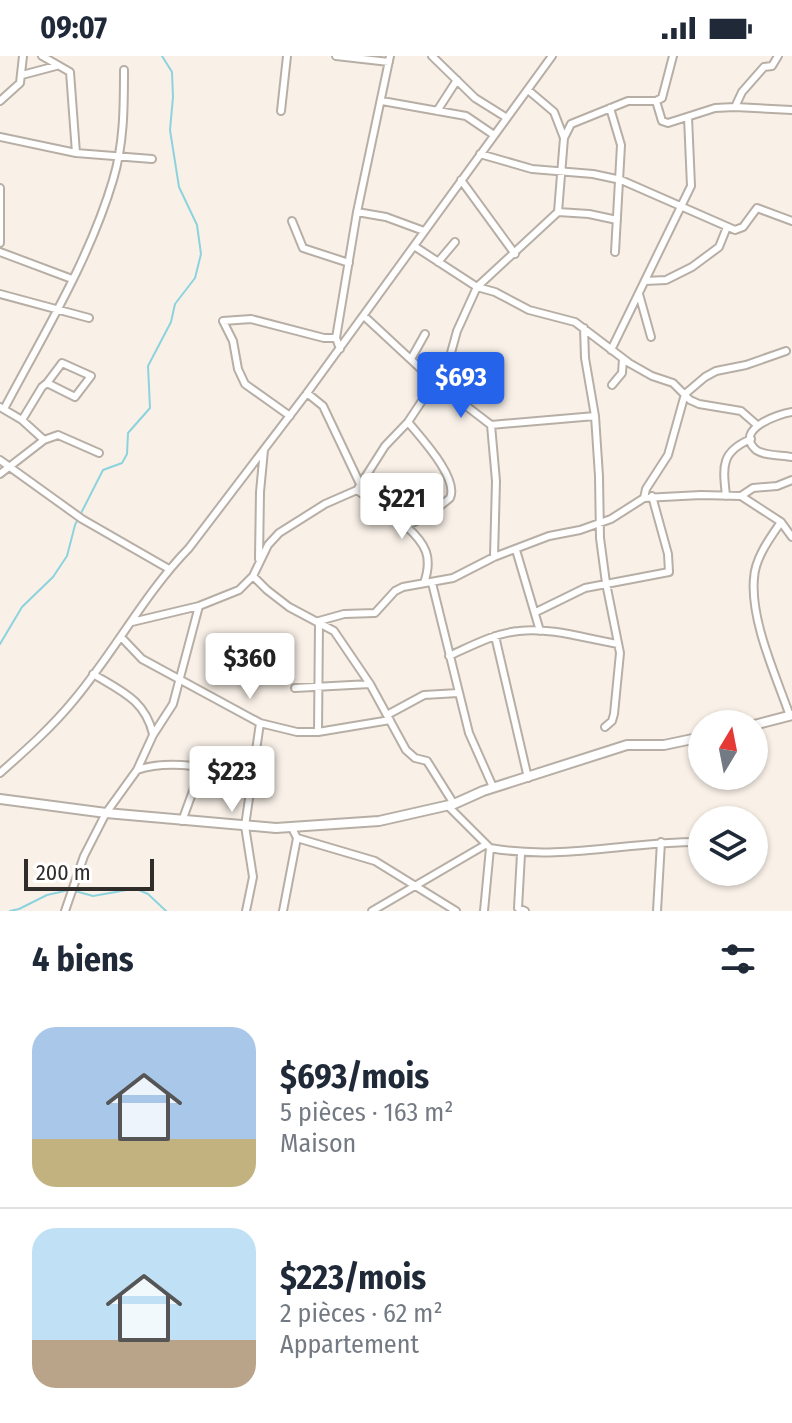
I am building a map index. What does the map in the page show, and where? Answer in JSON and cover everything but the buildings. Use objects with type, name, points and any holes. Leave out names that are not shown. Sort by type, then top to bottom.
[{"type":"main road","points":[[768,722],[791,716]]},
{"type":"main road","points":[[0,799],[245,826],[292,828],[379,821],[451,805],[493,787],[627,745],[664,745],[688,740]]},
{"type":"street","points":[[0,101],[20,83],[23,56]]},
{"type":"street","points":[[42,56],[70,72],[76,153]]},
{"type":"street","points":[[281,111],[287,56]]},
{"type":"street","points":[[336,56],[389,59],[357,212],[336,338],[340,349]]},
{"type":"street","points":[[432,56],[475,98],[507,118]]},
{"type":"street","points":[[0,773],[75,700],[169,569],[198,537],[340,349],[552,56]]},
{"type":"street","points":[[132,622],[199,606],[239,590],[253,576],[268,545],[279,533],[358,487],[385,446],[408,422],[449,360],[457,331],[477,287],[558,212],[564,138],[571,124],[628,101],[656,101],[662,98],[673,56]]},
{"type":"street","points":[[735,107],[749,84],[764,67],[772,66],[778,56]]},
{"type":"street","points":[[22,75],[56,66]]},
{"type":"street","points":[[44,440],[22,420],[2,408],[72,279],[103,209],[119,159],[124,121],[124,70]]},
{"type":"street","points":[[437,111],[457,80]]},
{"type":"street","points":[[528,90],[554,112],[564,138]]},
{"type":"street","points":[[382,101],[466,116],[494,135]]},
{"type":"street","points":[[656,101],[662,121],[668,123],[715,108],[792,110]]},
{"type":"street","points":[[610,108],[621,145],[615,252]]},
{"type":"street","points":[[611,350],[691,186],[688,117]]},
{"type":"street","points":[[0,137],[76,153],[119,159],[152,159]]},
{"type":"street","points":[[480,154],[532,169],[562,174],[593,174],[621,180],[740,230],[757,208],[792,221]]},
{"type":"street","points":[[461,180],[515,254]]},
{"type":"street","points":[[0,188],[0,243]]},
{"type":"street","points":[[357,212],[386,217],[424,231]]},
{"type":"street","points":[[558,212],[617,220]]},
{"type":"street","points":[[292,221],[303,248],[349,263]]},
{"type":"street","points":[[645,281],[666,280],[692,267],[719,247],[727,227]]},
{"type":"street","points":[[438,262],[455,242]]},
{"type":"street","points":[[414,246],[477,287],[549,317],[566,318],[623,359],[652,376],[673,383],[699,404],[741,411],[757,425]]},
{"type":"street","points":[[0,252],[72,279]]},
{"type":"street","points":[[0,294],[89,318]]},
{"type":"street","points":[[639,294],[651,337]]},
{"type":"street","points":[[364,316],[435,382],[491,425],[595,416]]},
{"type":"street","points":[[290,416],[245,384],[238,369],[233,341],[223,321],[251,319],[324,338],[336,338]]},
{"type":"street","points":[[584,328],[585,358],[595,416],[601,504],[599,524],[620,662],[614,714],[605,727]]},
{"type":"street","points":[[411,359],[425,334]]},
{"type":"street","points":[[536,612],[585,588],[669,572],[668,554],[646,489],[668,455],[685,394],[716,371],[746,365],[786,351]]},
{"type":"street","points":[[612,385],[622,373],[623,359]]},
{"type":"street","points":[[22,420],[42,387],[62,363],[91,376],[75,397],[47,383]]},
{"type":"street","points":[[307,393],[323,406],[358,487],[419,537],[429,558],[428,583],[469,733],[493,787]]},
{"type":"street","points":[[792,412],[757,425],[751,439],[752,447],[757,452],[792,457]]},
{"type":"street","points":[[406,526],[429,515],[453,493],[438,460],[408,422]]},
{"type":"street","points":[[491,425],[496,481],[494,557]]},
{"type":"street","points":[[0,474],[44,440],[58,435],[99,453]]},
{"type":"street","points":[[726,496],[723,469],[726,458],[740,443],[751,439]]},
{"type":"street","points":[[259,563],[264,449]]},
{"type":"street","points":[[0,460],[8,469],[82,519],[169,569]]},
{"type":"street","points":[[741,496],[753,488],[777,486],[792,480]]},
{"type":"street","points":[[319,621],[344,614],[375,613],[395,591],[453,578],[494,557],[549,536],[599,524],[648,497],[741,496],[781,522],[792,537]]},
{"type":"street","points":[[781,522],[763,550],[753,576],[757,611],[771,663],[791,716]]},
{"type":"street","points":[[516,550],[540,631]]},
{"type":"street","points":[[253,576],[289,607],[334,631],[370,684],[406,750],[415,758],[427,761],[451,805],[487,846],[521,854],[688,842]]},
{"type":"street","points":[[65,911],[84,856],[106,813],[137,770],[153,735],[173,704],[199,606]]},
{"type":"street","points":[[318,732],[319,621]]},
{"type":"street","points":[[449,656],[495,636],[519,631],[540,631],[618,644]]},
{"type":"street","points":[[495,636],[528,778]]},
{"type":"street","points":[[121,637],[142,659],[180,681],[260,723],[297,732],[318,732],[388,718],[424,695],[458,693]]},
{"type":"street","points":[[93,674],[143,709],[149,716],[153,735]]},
{"type":"street","points":[[295,688],[370,684]]},
{"type":"street","points":[[246,911],[253,877],[245,826],[260,723]]},
{"type":"street","points":[[137,770],[154,764],[252,775]]},
{"type":"street","points":[[182,821],[201,769]]},
{"type":"street","points":[[283,911],[297,838],[292,828]]},
{"type":"street","points":[[297,838],[375,861],[456,911]]},
{"type":"street","points":[[657,911],[661,842]]},
{"type":"street","points":[[372,911],[487,846]]},
{"type":"street","points":[[484,911],[487,846]]},
{"type":"street","points":[[521,854],[518,908],[525,911]]},
{"type":"waterway","points":[[0,644],[22,607],[53,577],[67,556],[75,525],[103,470],[122,463],[127,454],[128,433],[150,408],[148,366],[171,322],[175,304],[195,278],[201,254],[197,225],[179,187],[170,130],[172,72],[162,56]]},
{"type":"waterway","points":[[10,911],[47,895],[69,890]]},
{"type":"waterway","points":[[75,891],[93,896],[139,890],[166,911]]}]
